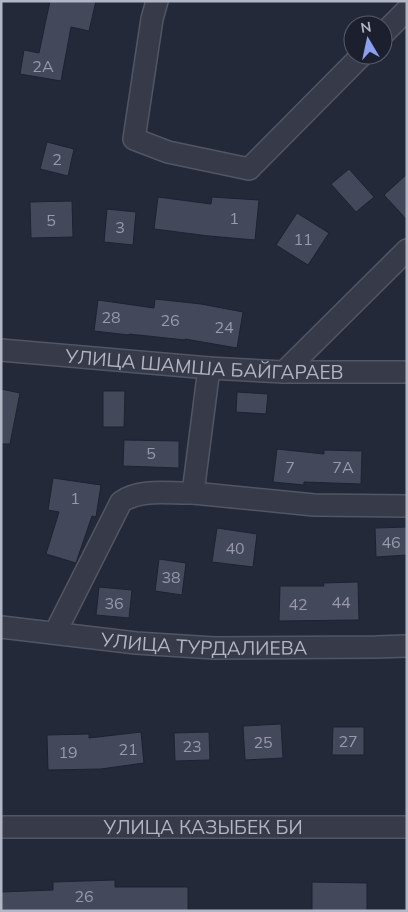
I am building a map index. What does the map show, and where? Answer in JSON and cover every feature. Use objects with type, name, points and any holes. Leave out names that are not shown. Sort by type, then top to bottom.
[{"type":"street","points":[[156,1],[134,139],[168,152],[249,169],[352,65]]},
{"type":"street","points":[[393,24],[407,10]]},
{"type":"street","points":[[284,372],[407,250]]},
{"type":"street","name":"УЛИЦА ШАМША БАЙГАРАЕВ","points":[[1,350],[209,368],[284,372],[407,372]]},
{"type":"street","points":[[193,494],[209,368]]},
{"type":"street","points":[[55,633],[121,502],[130,496],[139,494],[193,494],[314,504],[407,506]]},
{"type":"street","name":"УЛИЦА ТУРДАЛИЕВА","points":[[1,627],[136,643],[214,648],[407,646]]},
{"type":"street","name":"УЛИЦА КАЗЫБЕК БИ","points":[[1,827],[407,828]]},
{"type":"building","points":[[50,1],[96,1],[89,31],[71,27],[61,81],[20,74],[24,50],[39,53]]},
{"type":"building","points":[[47,142],[74,149],[68,176],[40,169]]},
{"type":"building","points":[[349,169],[374,197],[356,212],[331,184]]},
{"type":"building","points":[[407,174],[407,220],[384,195]]},
{"type":"building","points":[[158,197],[211,204],[212,197],[259,200],[255,240],[154,229]]},
{"type":"building","points":[[72,201],[73,237],[31,238],[30,202]]},
{"type":"building","points":[[107,209],[136,212],[133,245],[104,242]]},
{"type":"building","points":[[297,213],[329,233],[308,265],[276,245]]},
{"type":"building","points":[[155,299],[201,304],[243,312],[237,348],[185,339],[94,331],[98,300],[154,308]]},
{"type":"building","points":[[1,389],[20,393],[10,444],[1,444]]},
{"type":"building","points":[[103,391],[125,391],[124,427],[103,427]]},
{"type":"building","points":[[237,392],[268,394],[266,414],[236,412]]},
{"type":"building","points":[[124,440],[179,441],[179,468],[123,466]]},
{"type":"building","points":[[277,449],[324,454],[324,450],[362,451],[361,484],[304,482],[304,485],[273,482]]},
{"type":"building","points":[[53,478],[101,485],[96,517],[92,516],[76,563],[46,554],[59,512],[48,510]]},
{"type":"building","points":[[407,527],[407,555],[376,557],[375,528]]},
{"type":"building","points":[[217,528],[257,534],[253,567],[212,562]]},
{"type":"building","points":[[159,559],[186,563],[182,595],[155,591]]},
{"type":"building","points":[[358,582],[359,620],[279,621],[280,586],[324,586],[323,583]]},
{"type":"building","points":[[99,587],[132,590],[129,618],[96,615]]},
{"type":"building","points":[[281,724],[283,758],[245,760],[243,726]]},
{"type":"building","points":[[333,727],[364,727],[364,755],[332,755]]},
{"type":"building","points":[[141,732],[144,763],[101,769],[48,770],[47,735],[89,734],[89,738]]},
{"type":"building","points":[[209,732],[210,760],[175,761],[174,733]]},
{"type":"building","points":[[115,880],[115,887],[188,887],[188,911],[1,911],[1,892],[53,890],[53,882]]},
{"type":"building","points":[[312,882],[367,883],[367,911],[312,911]]}]
